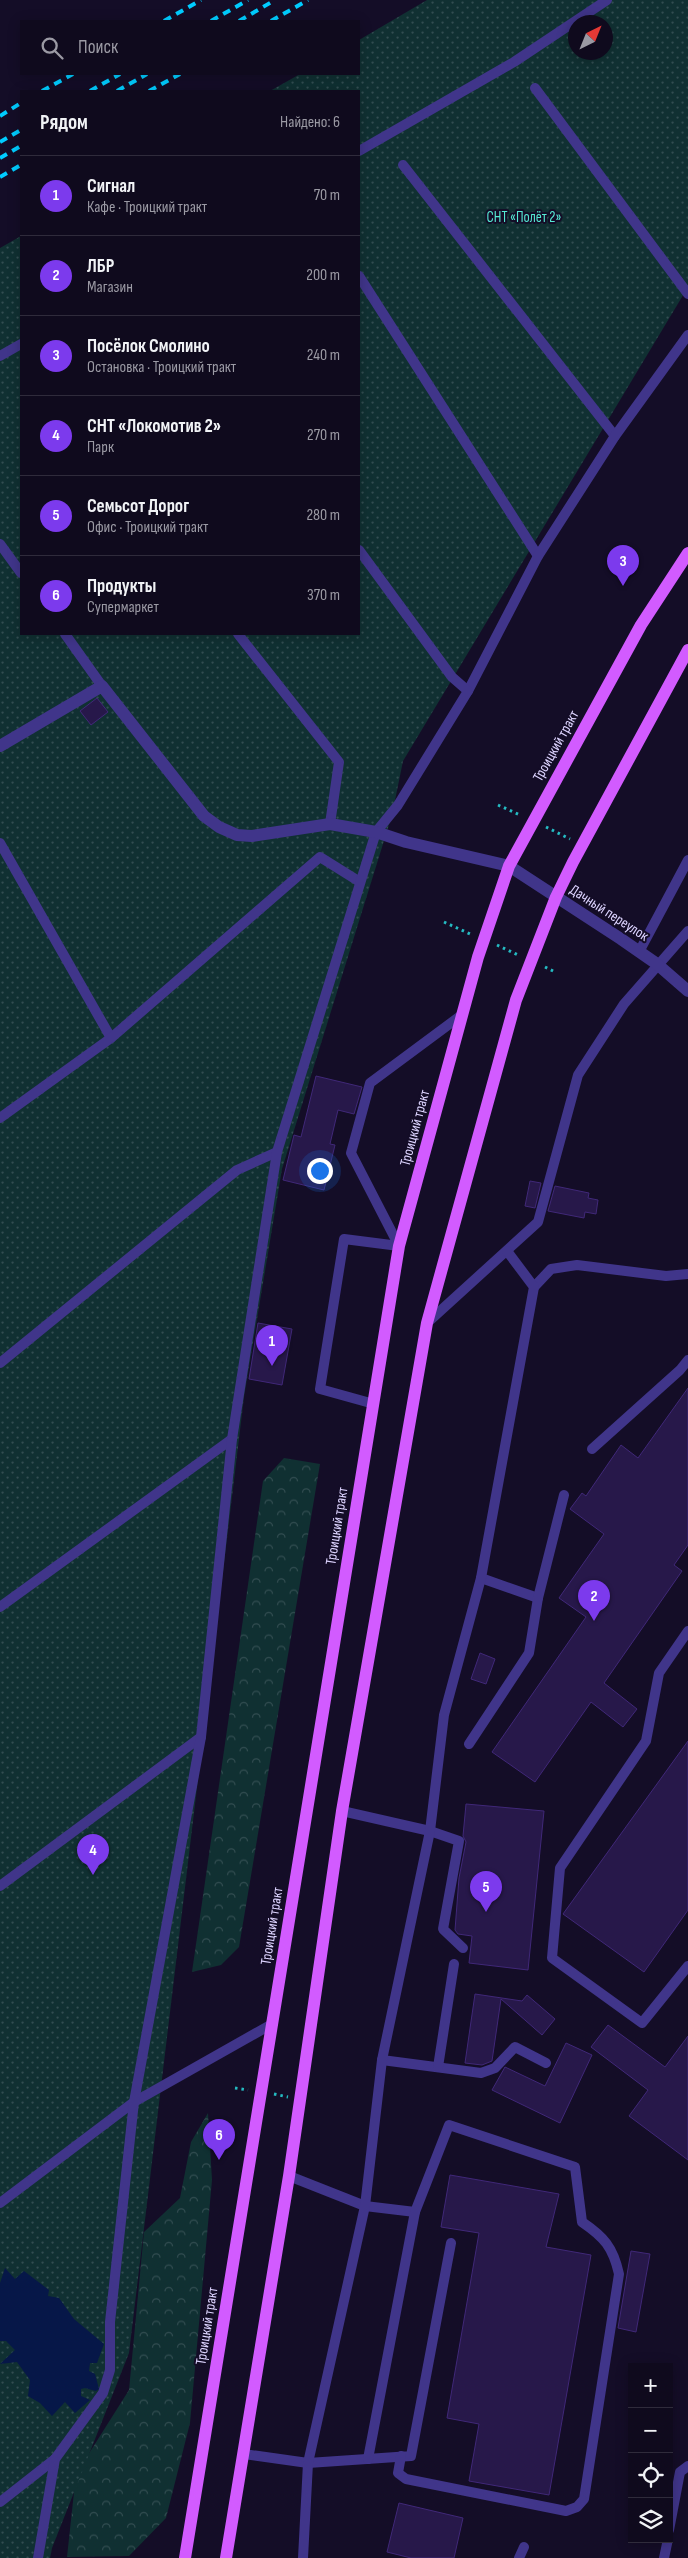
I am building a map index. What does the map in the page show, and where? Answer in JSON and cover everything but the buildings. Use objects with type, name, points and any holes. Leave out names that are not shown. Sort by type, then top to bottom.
[{"type":"main road","name":"Троицкий тракт","points":[[185,2558],[399,1246],[478,957],[509,866],[641,626],[688,554]]},
{"type":"main road","points":[[226,2558],[289,2176],[342,1811],[427,1323],[516,1000],[556,897],[619,775],[688,650]]},
{"type":"street","points":[[0,746],[102,686],[204,816],[219,827],[237,835],[252,836],[330,824],[376,832],[406,842],[509,866]]},
{"type":"street","name":"Дачный переулок","points":[[509,866],[640,952],[688,991]]},
{"type":"lane","points":[[360,150],[514,62],[607,0]]},
{"type":"lane","points":[[535,88],[688,294]]},
{"type":"lane","points":[[403,165],[615,436]]},
{"type":"lane","points":[[360,278],[538,556]]},
{"type":"lane","points":[[0,2502],[55,2459],[103,2393],[110,2370],[110,2322],[134,2102],[201,1737],[232,1439],[277,1152],[360,882],[376,832],[398,805],[468,691],[538,556],[615,436],[688,335]]},
{"type":"lane","points":[[0,356],[20,345]]},
{"type":"lane","points":[[0,544],[20,572]]},
{"type":"lane","points":[[360,551],[452,677],[468,691]]},
{"type":"lane","points":[[65,635],[102,686]]},
{"type":"lane","points":[[239,635],[339,762],[330,824]]},
{"type":"lane","points":[[0,843],[111,1038]]},
{"type":"lane","points":[[0,1118],[111,1038],[320,857],[360,882]]},
{"type":"lane","points":[[640,952],[688,860]]},
{"type":"lane","points":[[427,1323],[538,1222],[578,1075],[624,1004],[657,964],[688,931]]},
{"type":"lane","points":[[399,1246],[351,1153],[370,1084],[463,1014]]},
{"type":"lane","points":[[0,1363],[237,1170],[277,1152]]},
{"type":"lane","points":[[374,1404],[320,1389],[344,1239],[399,1246]]},
{"type":"lane","points":[[507,1251],[534,1287]]},
{"type":"lane","points":[[303,2558],[308,2464],[366,2206],[382,2060],[430,1831],[444,1715],[481,1578],[534,1287],[551,1269],[577,1265],[666,1276],[688,1274]]},
{"type":"lane","points":[[592,1449],[680,1370],[688,1360]]},
{"type":"lane","points":[[0,1607],[232,1439]]},
{"type":"lane","points":[[469,1744],[529,1653],[538,1598],[564,1495]]},
{"type":"lane","points":[[481,1578],[538,1598]]},
{"type":"lane","points":[[688,1631],[659,1673],[646,1742],[560,1868],[552,1958],[642,2023],[688,1966]]},
{"type":"lane","points":[[0,1886],[201,1737]]},
{"type":"lane","points":[[342,1811],[430,1831],[459,1841],[443,1928],[462,1948]]},
{"type":"lane","points":[[438,2067],[454,1964]]},
{"type":"lane","points":[[0,2203],[134,2102],[272,2024]]},
{"type":"lane","points":[[382,2060],[481,2073],[495,2068],[515,2047],[546,2063]]},
{"type":"lane","points":[[368,2459],[414,2212],[449,2125],[575,2167],[582,2222],[595,2231],[610,2246],[618,2274],[584,2499],[577,2507],[566,2511],[406,2479],[398,2473],[402,2456]]},
{"type":"lane","points":[[289,2176],[366,2206],[414,2212]]},
{"type":"lane","points":[[244,2454],[308,2464],[411,2456],[450,2243]]},
{"type":"lane","points":[[38,2558],[55,2459]]},
{"type":"lane","points":[[673,2509],[680,2472],[688,2466]]},
{"type":"lane","points":[[664,2558],[667,2543]]},
{"type":"lane","points":[[519,2558],[524,2547]]},
{"type":"path","points":[[236,2088],[300,2099]]},
{"type":"green space","name":"СНТ «Полёт 2»","points":[[427,0],[688,0],[688,287],[403,761],[392,815],[282,1169],[244,1397],[129,2353],[52,2548],[50,2558],[0,2558],[0,248],[20,237],[20,635],[360,635],[360,90],[272,90],[298,75],[360,75],[360,39]]},
{"type":"green space","points":[[284,1458],[320,1464],[239,1947],[221,1965],[192,1972],[263,1481]]},
{"type":"green space","points":[[208,2113],[212,2180],[190,2423],[166,2518],[129,2556],[67,2557],[76,2474],[129,2390],[144,2232],[180,2198],[191,2142]]},
{"type":"water","points":[[5,2268],[15,2279],[24,2271],[49,2290],[48,2296],[59,2298],[74,2319],[104,2344],[97,2363],[90,2363],[89,2371],[95,2374],[99,2389],[96,2391],[85,2388],[81,2389],[81,2396],[90,2400],[75,2413],[65,2402],[52,2416],[40,2403],[28,2396],[30,2380],[17,2362],[0,2364],[15,2350],[6,2341],[0,2341],[0,2283]]},
{"type":"railway","points":[[166,20],[201,0]]},
{"type":"railway","points":[[213,20],[248,0]]},
{"type":"railway","points":[[241,20],[275,0]]},
{"type":"railway","points":[[273,20],[308,0]]},
{"type":"railway","points":[[44,90],[71,75]]},
{"type":"railway","points":[[92,90],[118,75]]},
{"type":"railway","points":[[119,90],[145,75]]},
{"type":"railway","points":[[151,90],[178,75]]},
{"type":"railway","points":[[0,116],[20,104]]},
{"type":"railway","points":[[0,142],[20,131]]},
{"type":"railway","points":[[0,158],[20,147]]},
{"type":"railway","points":[[0,177],[20,166]]},
{"type":"place","name":"Посёлок Смолино","points":[[623,586]]},
{"type":"place","name":"Сигнал","points":[[272,1366]]},
{"type":"place","name":"ЛБР","points":[[594,1621]]},
{"type":"place","name":"СНТ «Локомотив 2»","points":[[93,1875]]},
{"type":"place","name":"Семьсот Дорог","points":[[486,1912]]},
{"type":"place","name":"Продукты","points":[[219,2160]]}]
